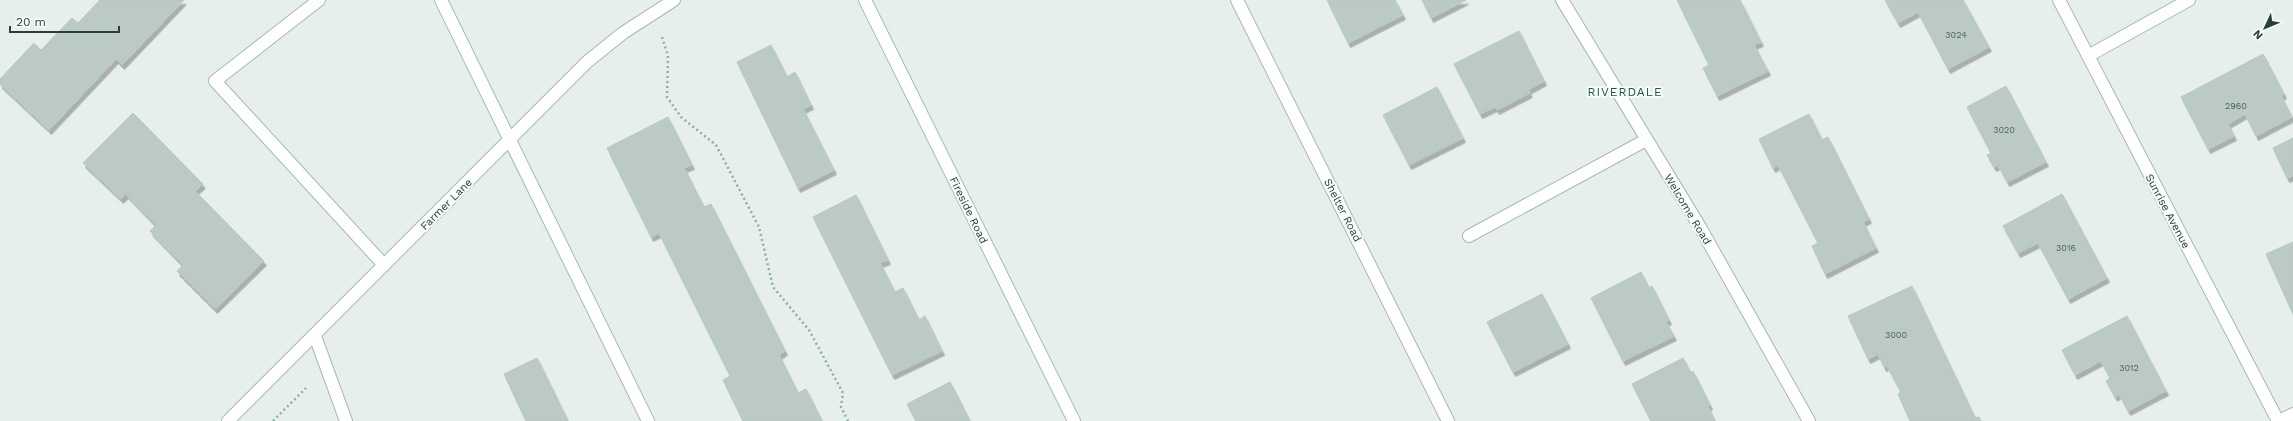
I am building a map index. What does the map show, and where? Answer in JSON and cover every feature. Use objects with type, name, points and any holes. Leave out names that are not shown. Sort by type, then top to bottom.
[{"type":"street","points":[[319,0],[215,81],[384,266]]},
{"type":"street","points":[[441,0],[511,139],[648,421]]},
{"type":"street","name":"Farmer Lane","points":[[228,421],[315,336],[587,62],[623,33],[674,0]]},
{"type":"street","name":"Fireside Road","points":[[865,0],[1074,421]]},
{"type":"street","name":"Shelter Road","points":[[1237,0],[1448,421]]},
{"type":"street","name":"Welcome Road","points":[[1562,0],[1700,227],[1809,421]]},
{"type":"street","name":"Sunrise Avenue","points":[[2059,0],[2279,421]]},
{"type":"street","points":[[2088,56],[2189,0]]},
{"type":"street","points":[[1469,236],[1646,140]]},
{"type":"street","points":[[315,336],[346,421]]},
{"type":"street","points":[[2279,421],[2293,414]]},
{"type":"path","points":[[654,13],[668,56],[667,97],[681,117],[716,146],[760,227],[773,287],[808,330],[843,393],[841,407],[848,421]]},
{"type":"path","points":[[273,421],[327,368]]},
{"type":"building","points":[[100,0],[184,0],[122,65],[116,59],[49,130],[0,84],[0,79],[34,43],[41,50],[72,18],[78,23]]},
{"type":"building","points":[[1327,0],[1395,0],[1403,15],[1348,43]]},
{"type":"building","points":[[1422,0],[1466,0],[1431,18]]},
{"type":"building","points":[[1677,0],[1740,0],[1761,42],[1754,45],[1768,71],[1717,96],[1703,68],[1709,65]]},
{"type":"building","points":[[1885,0],[1963,0],[1989,47],[1948,69],[1918,12],[1898,23]]},
{"type":"building","points":[[1519,31],[1544,81],[1528,90],[1530,93],[1497,110],[1495,107],[1480,114],[1454,64]]},
{"type":"building","points":[[771,45],[787,77],[795,72],[811,105],[803,109],[834,170],[798,188],[737,62]]},
{"type":"building","points":[[2263,54],[2284,94],[2281,96],[2292,117],[2256,136],[2245,114],[2228,124],[2234,136],[2208,149],[2181,97]]},
{"type":"building","points":[[2006,86],[2046,162],[2007,182],[1998,165],[1994,167],[1987,155],[1991,153],[1967,107]]},
{"type":"building","points":[[1437,87],[1463,138],[1409,165],[1383,115]]},
{"type":"building","points":[[133,113],[203,184],[195,191],[264,261],[215,309],[177,271],[183,265],[150,231],[156,225],[126,194],[121,199],[83,163]]},
{"type":"building","points":[[1809,114],[1822,140],[1828,137],[1869,219],[1863,222],[1876,248],[1825,274],[1812,246],[1818,243],[1778,165],[1773,168],[1759,139]]},
{"type":"building","points":[[668,117],[692,165],[684,168],[704,207],[711,204],[785,351],[779,355],[798,393],[806,389],[822,421],[743,421],[723,380],[730,376],[659,233],[651,237],[607,148]]},
{"type":"building","points":[[2293,138],[2293,176],[2287,178],[2273,148]]},
{"type":"building","points":[[2062,194],[2107,278],[2068,299],[2038,243],[2018,253],[2003,226]]},
{"type":"building","points":[[856,195],[888,260],[880,263],[895,292],[903,288],[919,320],[925,316],[942,351],[892,375],[813,217]]},
{"type":"building","points":[[2293,242],[2293,314],[2266,254]]},
{"type":"building","points":[[1641,272],[1649,288],[1652,286],[1669,320],[1666,322],[1674,336],[1623,361],[1591,298]]},
{"type":"building","points":[[1912,286],[1975,418],[1979,417],[1981,421],[1910,421],[1898,394],[1901,392],[1887,366],[1884,367],[1878,354],[1868,359],[1848,316]]},
{"type":"building","points":[[1542,294],[1568,344],[1513,372],[1487,322]]},
{"type":"building","points":[[2127,316],[2166,391],[2128,411],[2119,394],[2115,397],[2106,381],[2110,378],[2101,361],[2075,375],[2062,350]]},
{"type":"building","points":[[537,358],[568,421],[526,421],[504,374]]},
{"type":"building","points":[[1683,358],[1691,373],[1693,371],[1710,405],[1708,407],[1715,421],[1651,421],[1632,384]]},
{"type":"building","points":[[950,382],[970,421],[916,421],[907,404]]},
{"type":"district","name":"RIVERDALE","points":[[1625,92]]}]
